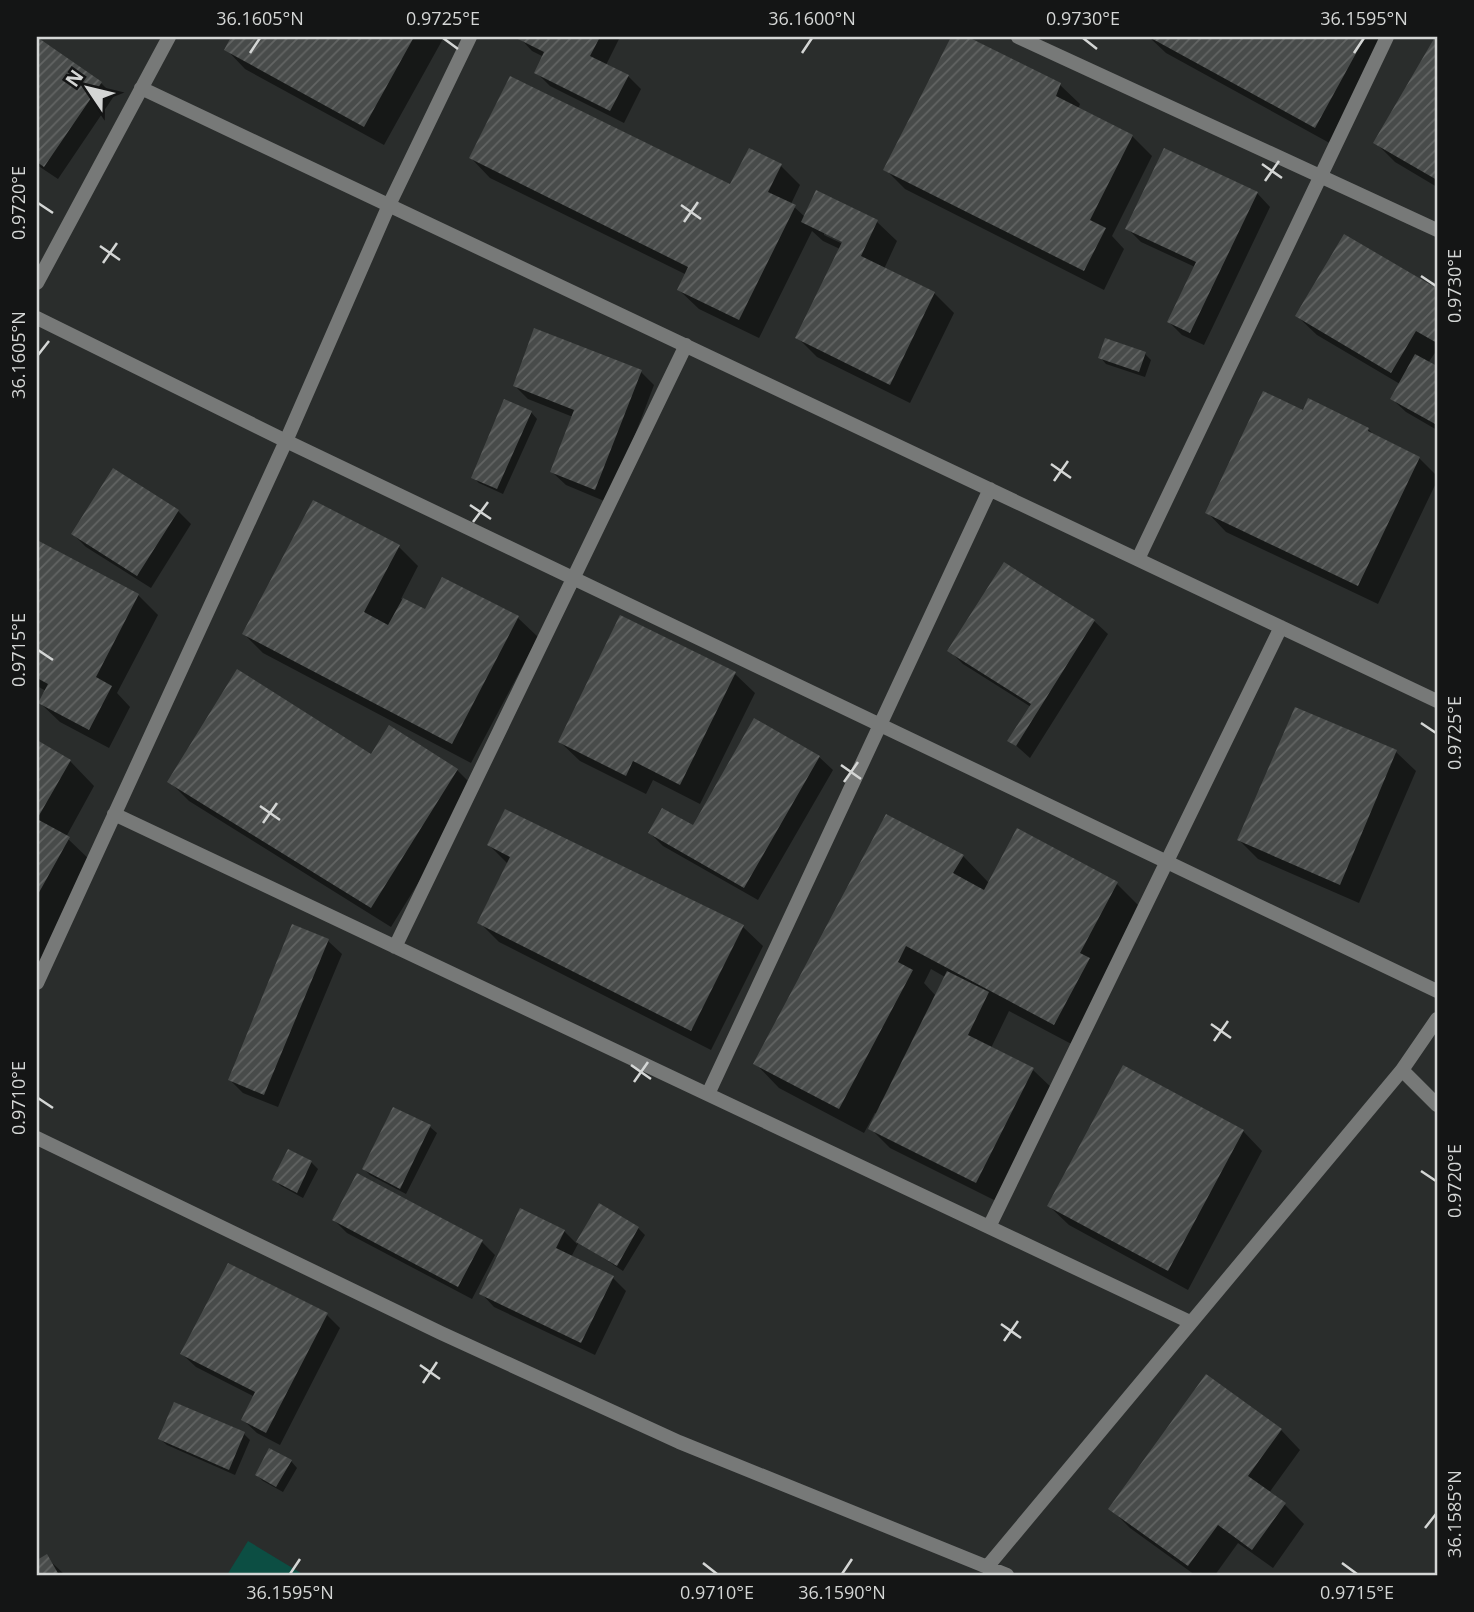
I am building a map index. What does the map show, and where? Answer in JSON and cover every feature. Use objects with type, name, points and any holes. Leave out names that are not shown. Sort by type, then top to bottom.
[{"type":"street","points":[[37,283],[169,37]]},
{"type":"street","points":[[37,983],[286,442],[388,205],[470,37]]},
{"type":"street","points":[[1018,37],[1437,230]]},
{"type":"street","points":[[1138,559],[1387,37]]},
{"type":"street","points":[[141,88],[1437,701]]},
{"type":"street","points":[[37,318],[286,442],[1437,991]]},
{"type":"street","points":[[395,947],[686,345]]},
{"type":"street","points":[[708,1094],[990,489]]},
{"type":"street","points":[[989,1227],[1280,626]]},
{"type":"street","points":[[114,814],[1190,1322]]},
{"type":"street","points":[[986,1567],[1402,1070],[1437,1019]]},
{"type":"street","points":[[1402,1070],[1437,1105]]},
{"type":"street","points":[[37,1138],[441,1334],[666,1436],[1007,1575]]},
{"type":"green space","points":[[248,1541],[304,1575],[227,1575]]},
{"type":"building","points":[[37,37],[102,82],[44,167],[37,162]]},
{"type":"building","points":[[231,37],[414,37],[364,127],[224,50]]},
{"type":"building","points":[[514,37],[600,37],[590,56],[629,75],[610,111],[534,73],[544,52]]},
{"type":"building","points":[[951,37],[968,37],[1061,83],[1056,96],[1133,135],[1090,220],[1106,228],[1084,271],[883,170]]},
{"type":"building","points":[[1149,37],[1365,37],[1315,128]]},
{"type":"building","points":[[1437,37],[1437,180],[1373,143]]},
{"type":"building","points":[[510,76],[730,184],[749,148],[782,164],[768,192],[796,205],[739,320],[677,290],[688,267],[469,158]]},
{"type":"building","points":[[1164,148],[1258,192],[1190,333],[1167,322],[1196,262],[1125,229]]},
{"type":"building","points":[[816,190],[878,220],[861,256],[935,292],[890,385],[795,338],[842,242],[801,222]]},
{"type":"building","points":[[1344,234],[1431,285],[1433,282],[1437,285],[1437,343],[1416,331],[1391,373],[1295,316]]},
{"type":"building","points":[[534,328],[642,370],[595,490],[550,472],[574,410],[513,386]]},
{"type":"building","points":[[1105,338],[1146,352],[1139,372],[1098,358]]},
{"type":"building","points":[[1415,354],[1437,366],[1437,425],[1390,399]]},
{"type":"building","points":[[1263,391],[1303,410],[1308,398],[1420,457],[1358,586],[1205,513]]},
{"type":"building","points":[[504,399],[532,411],[497,489],[471,478]]},
{"type":"building","points":[[113,468],[179,510],[137,576],[71,534]]},
{"type":"building","points":[[313,500],[400,545],[364,612],[388,625],[403,598],[425,609],[442,577],[519,616],[452,744],[242,634]]},
{"type":"building","points":[[37,540],[139,594],[96,677],[112,686],[89,730],[38,703],[48,684],[37,678]]},
{"type":"building","points":[[1004,562],[1095,620],[1016,746],[1007,741],[1031,704],[947,651]]},
{"type":"building","points":[[620,615],[736,672],[680,785],[633,761],[626,776],[558,742]]},
{"type":"building","points":[[237,669],[371,754],[389,725],[458,769],[371,908],[167,782]]},
{"type":"building","points":[[1295,707],[1397,750],[1340,885],[1237,840]]},
{"type":"building","points":[[754,718],[820,756],[744,888],[648,833],[662,808],[693,825]]},
{"type":"building","points":[[37,740],[71,760],[37,819]]},
{"type":"building","points":[[505,809],[744,925],[691,1031],[477,923],[510,857],[487,845]]},
{"type":"building","points":[[886,814],[964,855],[953,873],[984,890],[1017,828],[1118,882],[1080,953],[1090,958],[1054,1025],[906,946],[898,962],[913,970],[839,1109],[753,1064]]},
{"type":"building","points":[[37,819],[70,837],[37,896]]},
{"type":"building","points":[[292,924],[329,939],[264,1095],[228,1080]]},
{"type":"building","points":[[947,971],[989,992],[968,1035],[1034,1068],[976,1183],[868,1129]]},
{"type":"building","points":[[1123,1065],[1244,1130],[1168,1271],[1047,1206]]},
{"type":"building","points":[[393,1107],[431,1125],[400,1189],[362,1169]]},
{"type":"building","points":[[288,1149],[312,1161],[297,1193],[272,1180]]},
{"type":"building","points":[[357,1173],[483,1240],[458,1287],[332,1220]]},
{"type":"building","points":[[599,1203],[639,1227],[617,1266],[576,1242]]},
{"type":"building","points":[[520,1208],[565,1230],[556,1248],[614,1276],[581,1343],[479,1294]]},
{"type":"building","points":[[228,1263],[328,1313],[266,1433],[241,1420],[255,1392],[180,1354]]},
{"type":"building","points":[[1206,1374],[1282,1429],[1248,1476],[1286,1503],[1252,1550],[1218,1525],[1188,1566],[1108,1509]]},
{"type":"building","points":[[174,1402],[245,1432],[229,1470],[158,1439]]},
{"type":"building","points":[[269,1448],[292,1460],[276,1487],[255,1475]]},
{"type":"building","points":[[47,1554],[59,1575],[37,1575],[37,1560]]}]
